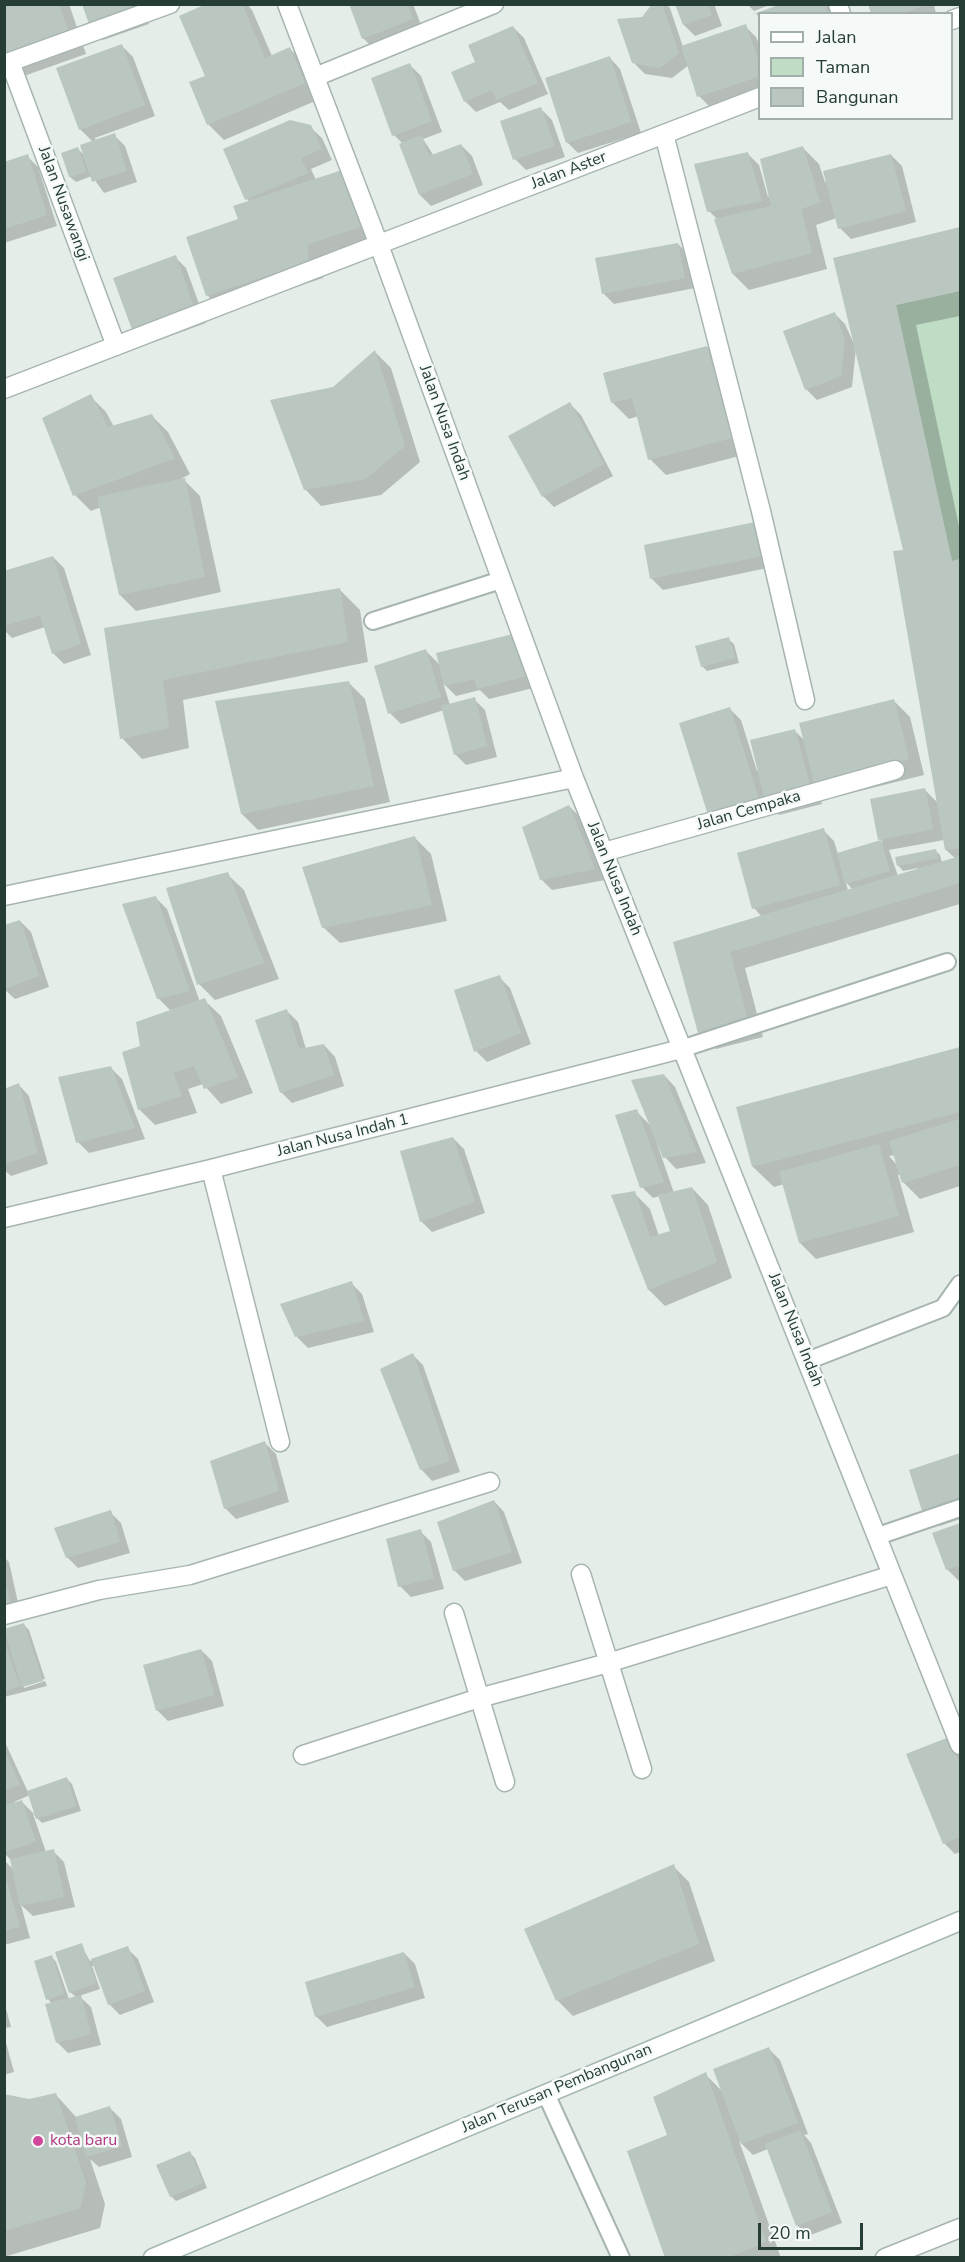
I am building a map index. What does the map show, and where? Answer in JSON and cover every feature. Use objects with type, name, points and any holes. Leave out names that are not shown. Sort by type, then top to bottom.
[{"type":"street","points":[[7,63],[170,4]]},
{"type":"street","name":"Jalan Nusa Indah","points":[[287,4],[379,244],[574,778],[960,1745]]},
{"type":"street","points":[[315,77],[494,4]]},
{"type":"street","name":"Jalan Nusawangi","points":[[7,63],[116,346]]},
{"type":"street","name":"Jalan Aster","points":[[4,389],[758,97]]},
{"type":"street","points":[[664,134],[761,512],[805,700]]},
{"type":"street","name":"Jalan Cempaka","points":[[603,852],[895,771]]},
{"type":"street","points":[[5,891],[574,778]]},
{"type":"street","name":"Jalan Nusa Indah 1","points":[[4,1218],[211,1169],[681,1049]]},
{"type":"street","points":[[211,1169],[280,1442]]},
{"type":"street","points":[[4,1615],[99,1590],[190,1575],[490,1482]]},
{"type":"street","points":[[581,1574],[642,1769]]},
{"type":"street","points":[[303,1755],[479,1698],[608,1663],[892,1575]]},
{"type":"street","points":[[454,1613],[505,1782]]},
{"type":"street","name":"Jalan Terusan Pembangunan","points":[[153,2258],[960,1921]]},
{"type":"street","points":[[885,2258],[960,2228]]},
{"type":"lane","points":[[373,621],[501,580]]},
{"type":"lane","points":[[681,1049],[947,962]]},
{"type":"lane","points":[[807,1361],[944,1308],[960,1284]]},
{"type":"lane","points":[[878,1536],[960,1508]]},
{"type":"lane","points":[[546,2094],[621,2258]]},
{"type":"green space","points":[[960,291],[960,559],[952,561],[896,305]]},
{"type":"building","points":[[4,4],[59,4],[71,38],[4,61]]},
{"type":"building","points":[[82,4],[136,4],[139,13],[91,30]]},
{"type":"building","points":[[206,4],[242,4],[265,58],[290,47],[305,83],[207,125],[189,82],[205,76],[179,16]]},
{"type":"building","points":[[349,4],[407,4],[413,19],[362,39]]},
{"type":"building","points":[[652,4],[662,4],[679,53],[660,68],[632,63],[617,19],[642,17]]},
{"type":"building","points":[[675,4],[708,4],[712,15],[683,25]]},
{"type":"building","points":[[781,4],[825,4],[827,12],[759,12]]},
{"type":"building","points":[[868,4],[926,4],[906,12],[870,12]]},
{"type":"building","points":[[746,24],[758,60],[758,77],[697,97],[681,46]]},
{"type":"building","points":[[513,26],[538,83],[496,100],[492,90],[464,102],[451,72],[475,62],[468,45]]},
{"type":"building","points":[[122,44],[145,105],[79,130],[56,68]]},
{"type":"building","points":[[610,56],[631,122],[566,143],[545,78]]},
{"type":"building","points":[[410,63],[432,121],[392,136],[371,78]]},
{"type":"building","points":[[541,107],[555,146],[513,160],[500,121]]},
{"type":"building","points":[[290,120],[311,125],[322,149],[301,158],[308,173],[245,200],[223,149]]},
{"type":"building","points":[[115,133],[127,171],[92,182],[80,145]]},
{"type":"building","points":[[421,135],[429,156],[461,144],[473,174],[419,195],[399,144]]},
{"type":"building","points":[[803,146],[820,202],[801,209],[812,253],[732,274],[714,219],[771,206],[760,159]]},
{"type":"building","points":[[78,147],[86,172],[69,177],[61,153]]},
{"type":"building","points":[[748,152],[762,201],[707,212],[694,164]]},
{"type":"building","points":[[28,154],[47,215],[4,229],[4,162]]},
{"type":"building","points":[[891,154],[906,211],[838,229],[823,171]]},
{"type":"building","points":[[345,169],[364,226],[308,244],[308,262],[206,296],[186,237],[238,219],[233,206]]},
{"type":"building","points":[[960,227],[960,291],[896,305],[952,561],[960,559],[960,848],[945,850],[893,551],[903,550],[833,258]]},
{"type":"building","points":[[678,243],[685,278],[602,294],[595,258]]},
{"type":"building","points":[[176,255],[196,313],[134,335],[113,278]]},
{"type":"building","points":[[835,312],[845,339],[841,376],[805,390],[783,331]]},
{"type":"building","points":[[707,346],[732,438],[648,460],[632,398],[611,403],[603,373]]},
{"type":"building","points":[[375,350],[405,446],[365,479],[304,490],[270,400],[333,387]]},
{"type":"building","points":[[91,394],[108,427],[152,414],[175,458],[73,496],[42,418]]},
{"type":"building","points":[[570,402],[604,464],[542,497],[508,436]]},
{"type":"building","points":[[185,478],[205,577],[119,595],[97,497]]},
{"type":"building","points":[[755,522],[762,556],[650,579],[644,545]]},
{"type":"building","points":[[53,556],[81,644],[52,654],[40,615],[4,626],[4,571]]},
{"type":"building","points":[[340,588],[348,642],[163,680],[169,728],[120,739],[104,628]]},
{"type":"building","points":[[517,633],[527,676],[477,689],[474,679],[444,686],[436,653]]},
{"type":"building","points":[[729,637],[735,658],[701,667],[695,646]]},
{"type":"building","points":[[426,649],[441,697],[388,714],[374,666]]},
{"type":"building","points":[[349,681],[374,786],[241,814],[215,701]]},
{"type":"building","points":[[475,697],[487,746],[454,755],[441,706]]},
{"type":"building","points":[[894,699],[909,759],[814,783],[799,723]]},
{"type":"building","points":[[730,707],[759,799],[708,815],[679,723]]},
{"type":"building","points":[[795,729],[812,793],[766,804],[750,740]]},
{"type":"building","points":[[925,788],[933,829],[878,840],[870,799]]},
{"type":"building","points":[[569,805],[595,869],[540,880],[522,827]]},
{"type":"building","points":[[824,828],[840,885],[752,909],[737,853]]},
{"type":"building","points":[[415,836],[432,905],[322,928],[302,867]]},
{"type":"building","points":[[881,840],[890,871],[845,884],[837,853]]},
{"type":"building","points":[[936,849],[938,858],[897,866],[895,857]]},
{"type":"building","points":[[960,856],[960,883],[730,952],[748,1021],[698,1033],[673,942]]},
{"type":"building","points":[[228,872],[264,963],[197,985],[166,888]]},
{"type":"building","points":[[156,896],[190,991],[157,999],[122,904]]},
{"type":"building","points":[[20,920],[39,976],[4,989],[4,925]]},
{"type":"building","points":[[500,975],[521,1033],[474,1052],[454,990]]},
{"type":"building","points":[[205,998],[238,1077],[204,1089],[194,1066],[173,1073],[182,1096],[138,1110],[122,1052],[140,1046],[136,1022]]},
{"type":"building","points":[[287,1009],[299,1049],[324,1044],[334,1075],[280,1093],[255,1020]]},
{"type":"building","points":[[960,1047],[960,1112],[752,1167],[736,1107]]},
{"type":"building","points":[[111,1066],[135,1128],[76,1143],[58,1077]]},
{"type":"building","points":[[664,1074],[697,1152],[663,1158],[631,1080]]},
{"type":"building","points":[[19,1083],[38,1153],[4,1164],[4,1089]]},
{"type":"building","points":[[637,1109],[664,1182],[640,1188],[615,1115]]},
{"type":"building","points":[[960,1119],[960,1165],[902,1183],[889,1141]]},
{"type":"building","points":[[453,1137],[475,1202],[420,1222],[400,1151]]},
{"type":"building","points":[[879,1144],[899,1216],[799,1243],[779,1172]]},
{"type":"building","points":[[692,1187],[717,1262],[648,1290],[611,1195],[635,1191],[650,1237],[670,1231],[658,1195]]},
{"type":"building","points":[[352,1281],[364,1321],[295,1337],[280,1304]]},
{"type":"building","points":[[413,1353],[450,1461],[420,1470],[380,1369]]},
{"type":"building","points":[[265,1441],[279,1491],[224,1509],[210,1461]]},
{"type":"building","points":[[960,1453],[960,1498],[922,1511],[909,1470]]},
{"type":"building","points":[[494,1500],[512,1552],[453,1571],[437,1522]]},
{"type":"building","points":[[111,1510],[120,1542],[66,1558],[54,1528]]},
{"type":"building","points":[[960,1523],[960,1565],[946,1570],[932,1533]]},
{"type":"building","points":[[421,1529],[434,1578],[398,1587],[386,1539]]},
{"type":"building","points":[[5,1580],[11,1605],[5,1606]]},
{"type":"building","points":[[24,1623],[43,1681],[22,1687],[4,1629]]},
{"type":"building","points":[[4,1641],[20,1686],[4,1691]]},
{"type":"building","points":[[201,1649],[214,1695],[156,1711],[143,1665]]},
{"type":"building","points":[[949,1737],[960,1765],[960,1837],[943,1844],[906,1754]]},
{"type":"building","points":[[4,1750],[20,1784],[4,1791]]},
{"type":"building","points":[[67,1777],[76,1806],[36,1819],[27,1791]]},
{"type":"building","points":[[22,1800],[36,1842],[4,1852],[4,1806]]},
{"type":"building","points":[[54,1849],[64,1897],[20,1906],[10,1859]]},
{"type":"building","points":[[674,1864],[699,1944],[556,2001],[524,1929]]},
{"type":"building","points":[[4,1872],[20,1927],[4,1931]]},
{"type":"building","points":[[82,1943],[96,1983],[69,1993],[55,1952]]},
{"type":"building","points":[[128,1946],[145,1991],[108,2005],[91,1959]]},
{"type":"building","points":[[404,1952],[415,1987],[315,2017],[305,1982]]},
{"type":"building","points":[[52,1955],[64,1994],[46,2000],[34,1961]]},
{"type":"building","points":[[81,1995],[91,2034],[56,2043],[45,2004]]},
{"type":"building","points":[[769,2047],[798,2123],[741,2144],[713,2069]]},
{"type":"building","points":[[706,2072],[766,2242],[727,2258],[665,2258],[627,2151],[667,2135],[653,2097]]},
{"type":"building","name":"kota baru","points":[[56,2093],[86,2183],[80,2208],[4,2231],[4,2094],[29,2099]]},
{"type":"building","points":[[110,2106],[122,2146],[86,2157],[75,2117]]},
{"type":"building","points":[[800,2130],[832,2212],[796,2226],[765,2144]]},
{"type":"building","points":[[190,2151],[203,2183],[170,2197],[156,2165]]},
{"type":"place","name":"kota baru","points":[[38,2141]]}]
